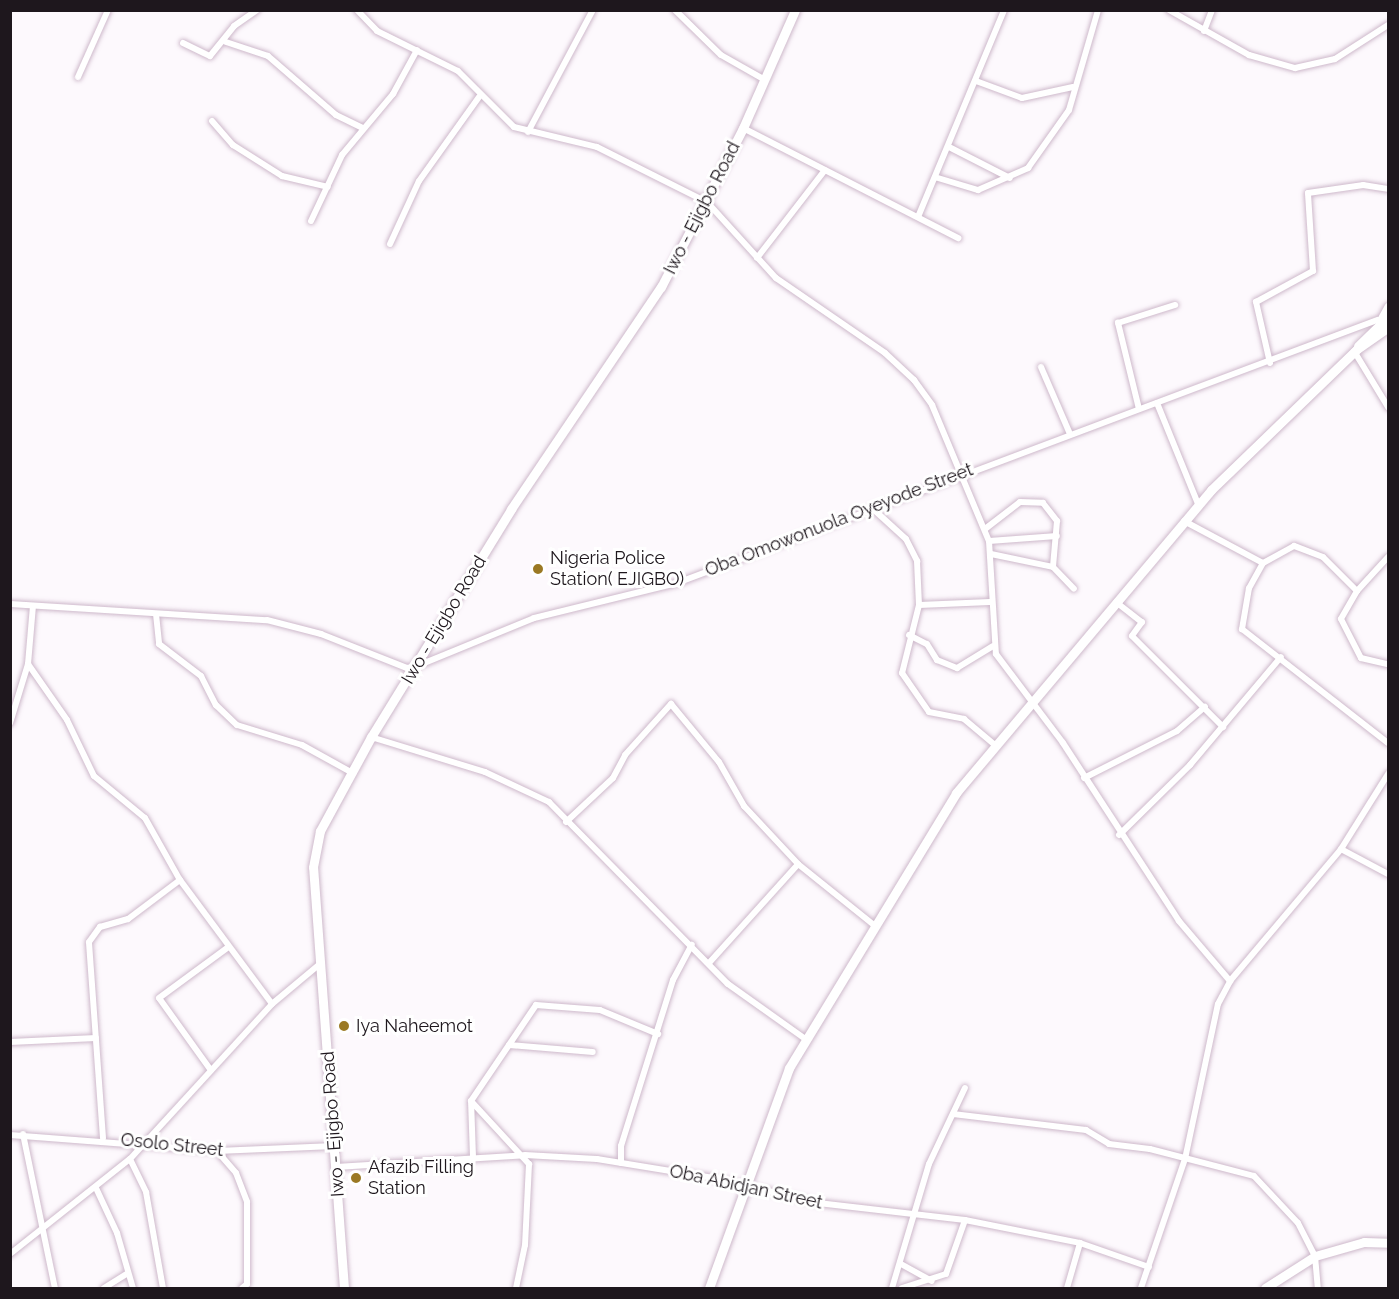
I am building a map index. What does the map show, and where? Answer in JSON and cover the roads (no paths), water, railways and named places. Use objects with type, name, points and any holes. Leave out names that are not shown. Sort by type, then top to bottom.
[{"type":"main road","name":"Iwo - Ejigbo Road","points":[[344,1288],[313,857],[328,812],[371,737],[571,420],[586,402],[661,287],[707,202],[743,128],[795,10]]},
{"type":"main road","points":[[709,1288],[743,1184],[804,1038],[922,849],[995,745],[1198,504],[1355,350],[1378,321],[1389,317]]},
{"type":"main road","points":[[1355,350],[1389,327]]},
{"type":"main road","points":[[1265,1288],[1315,1256],[1364,1242],[1389,1243]]},
{"type":"street","points":[[78,77],[108,10]]},
{"type":"street","points":[[183,42],[210,56],[225,42],[234,26],[257,10]]},
{"type":"street","points":[[357,10],[377,31],[458,71],[479,97],[503,120],[528,132],[597,147],[707,202],[757,258],[914,380],[932,405],[989,541],[993,646],[1084,778],[1119,835],[1230,981]]},
{"type":"street","points":[[528,132],[593,10]]},
{"type":"street","points":[[675,10],[721,55],[765,80]]},
{"type":"street","points":[[918,217],[951,148],[1004,10]]},
{"type":"street","points":[[938,178],[978,190],[1010,178],[1028,168],[1056,135],[1069,110],[1072,87],[1098,10]]},
{"type":"street","points":[[1168,10],[1249,56],[1294,68],[1335,59],[1389,25]]},
{"type":"street","points":[[1204,30],[1212,10]]},
{"type":"street","points":[[225,42],[268,56],[336,115],[361,127]]},
{"type":"street","points":[[311,221],[361,127],[393,94],[417,50]]},
{"type":"street","points":[[976,81],[1022,98],[1072,87]]},
{"type":"street","points":[[390,244],[419,181],[479,97]]},
{"type":"street","points":[[212,121],[233,145],[282,176],[328,187]]},
{"type":"street","points":[[743,128],[958,238]]},
{"type":"street","points":[[951,148],[1010,178]]},
{"type":"street","points":[[757,258],[825,170]]},
{"type":"street","points":[[1270,363],[1256,302],[1313,271],[1308,193],[1363,185],[1389,189]]},
{"type":"street","points":[[1139,409],[1118,323],[1175,305]]},
{"type":"street","points":[[1378,321],[1389,306]]},
{"type":"street","name":"Oba Omowonuola Oyeyode Street","points":[[417,666],[534,618],[631,597],[736,560],[960,473],[1270,363],[1378,321]]},
{"type":"street","points":[[1355,350],[1389,407]]},
{"type":"street","points":[[1041,367],[1070,434]]},
{"type":"street","points":[[1157,403],[1198,504]]},
{"type":"street","points":[[985,529],[1011,507],[1036,499],[1054,516],[1057,536],[1053,567]]},
{"type":"street","points":[[872,507],[909,543],[917,561],[919,605],[901,665],[914,694],[929,712],[964,719],[995,745]]},
{"type":"street","points":[[1184,521],[1263,563]]},
{"type":"street","points":[[989,541],[1057,536]]},
{"type":"street","points":[[1357,591],[1323,557],[1300,546],[1263,563],[1249,588],[1242,629],[1389,743]]},
{"type":"street","points":[[991,554],[1053,567],[1074,589]]},
{"type":"street","points":[[1389,557],[1357,591],[1343,610],[1344,626],[1361,658],[1389,664]]},
{"type":"street","points":[[1115,601],[1142,622],[1132,636],[1223,727]]},
{"type":"street","points":[[919,605],[990,602]]},
{"type":"street","points":[[10,604],[267,621],[330,638],[407,668],[417,666]]},
{"type":"street","points":[[10,723],[28,664],[33,606]]},
{"type":"street","points":[[156,614],[159,644],[201,676],[216,705],[237,725],[302,745],[351,772]]},
{"type":"street","points":[[909,635],[927,644],[937,660],[957,668],[993,646]]},
{"type":"street","points":[[1119,835],[1223,727],[1281,657]]},
{"type":"street","points":[[28,664],[67,720],[89,769],[145,818],[180,880],[227,948],[272,1004]]},
{"type":"street","points":[[566,822],[613,778],[625,755],[671,704],[719,762],[744,806],[798,864],[874,925]]},
{"type":"street","points":[[1084,778],[1177,731],[1205,707]]},
{"type":"street","points":[[371,737],[485,772],[549,802],[566,822],[692,945],[728,984],[804,1038]]},
{"type":"street","points":[[1141,1288],[1185,1159],[1212,1022],[1230,981],[1341,849],[1389,774]]},
{"type":"street","points":[[1341,849],[1389,874]]},
{"type":"street","points":[[709,963],[798,864]]},
{"type":"street","points":[[103,1138],[89,942],[94,932],[128,919],[180,880]]},
{"type":"street","points":[[621,1162],[621,1146],[658,1034],[673,980],[692,945]]},
{"type":"street","points":[[210,1069],[159,998],[227,948]]},
{"type":"street","points":[[10,1254],[130,1159],[210,1069],[272,1004],[321,963]]},
{"type":"street","points":[[473,1157],[471,1101],[539,1004],[600,1010],[658,1034]]},
{"type":"street","points":[[10,1042],[96,1038]]},
{"type":"street","points":[[509,1045],[592,1052]]},
{"type":"street","points":[[892,1288],[929,1164],[965,1088]]},
{"type":"street","points":[[471,1101],[525,1155],[530,1173],[516,1288]]},
{"type":"street","points":[[953,1114],[1086,1130],[1108,1144],[1185,1159],[1254,1176],[1298,1223],[1315,1256],[1318,1288]]},
{"type":"street","name":"Osolo Street","points":[[10,1134],[103,1138],[217,1151],[334,1146]]},
{"type":"street","points":[[22,1134],[40,1230],[55,1288]]},
{"type":"street","points":[[217,1151],[236,1173],[247,1202],[247,1284],[242,1288]]},
{"type":"street","name":"Oba Abidjan Street","points":[[336,1167],[525,1155],[621,1162],[743,1184],[839,1207],[916,1212],[965,1220],[1080,1243],[1149,1267]]},
{"type":"street","points":[[130,1159],[146,1192],[163,1288]]},
{"type":"street","points":[[96,1188],[117,1233],[126,1274],[133,1288]]},
{"type":"street","points":[[902,1288],[932,1281],[951,1266],[965,1220]]},
{"type":"street","points":[[1067,1288],[1080,1243]]},
{"type":"street","points":[[901,1264],[932,1281]]},
{"type":"street","points":[[104,1288],[126,1274]]},
{"type":"place","name":"Nigeria Police Station( EJIGBO)","points":[[538,569]]},
{"type":"place","name":"Iya Naheemot","points":[[344,1026]]},
{"type":"place","name":"Afazib Filling Station","points":[[356,1178]]}]
